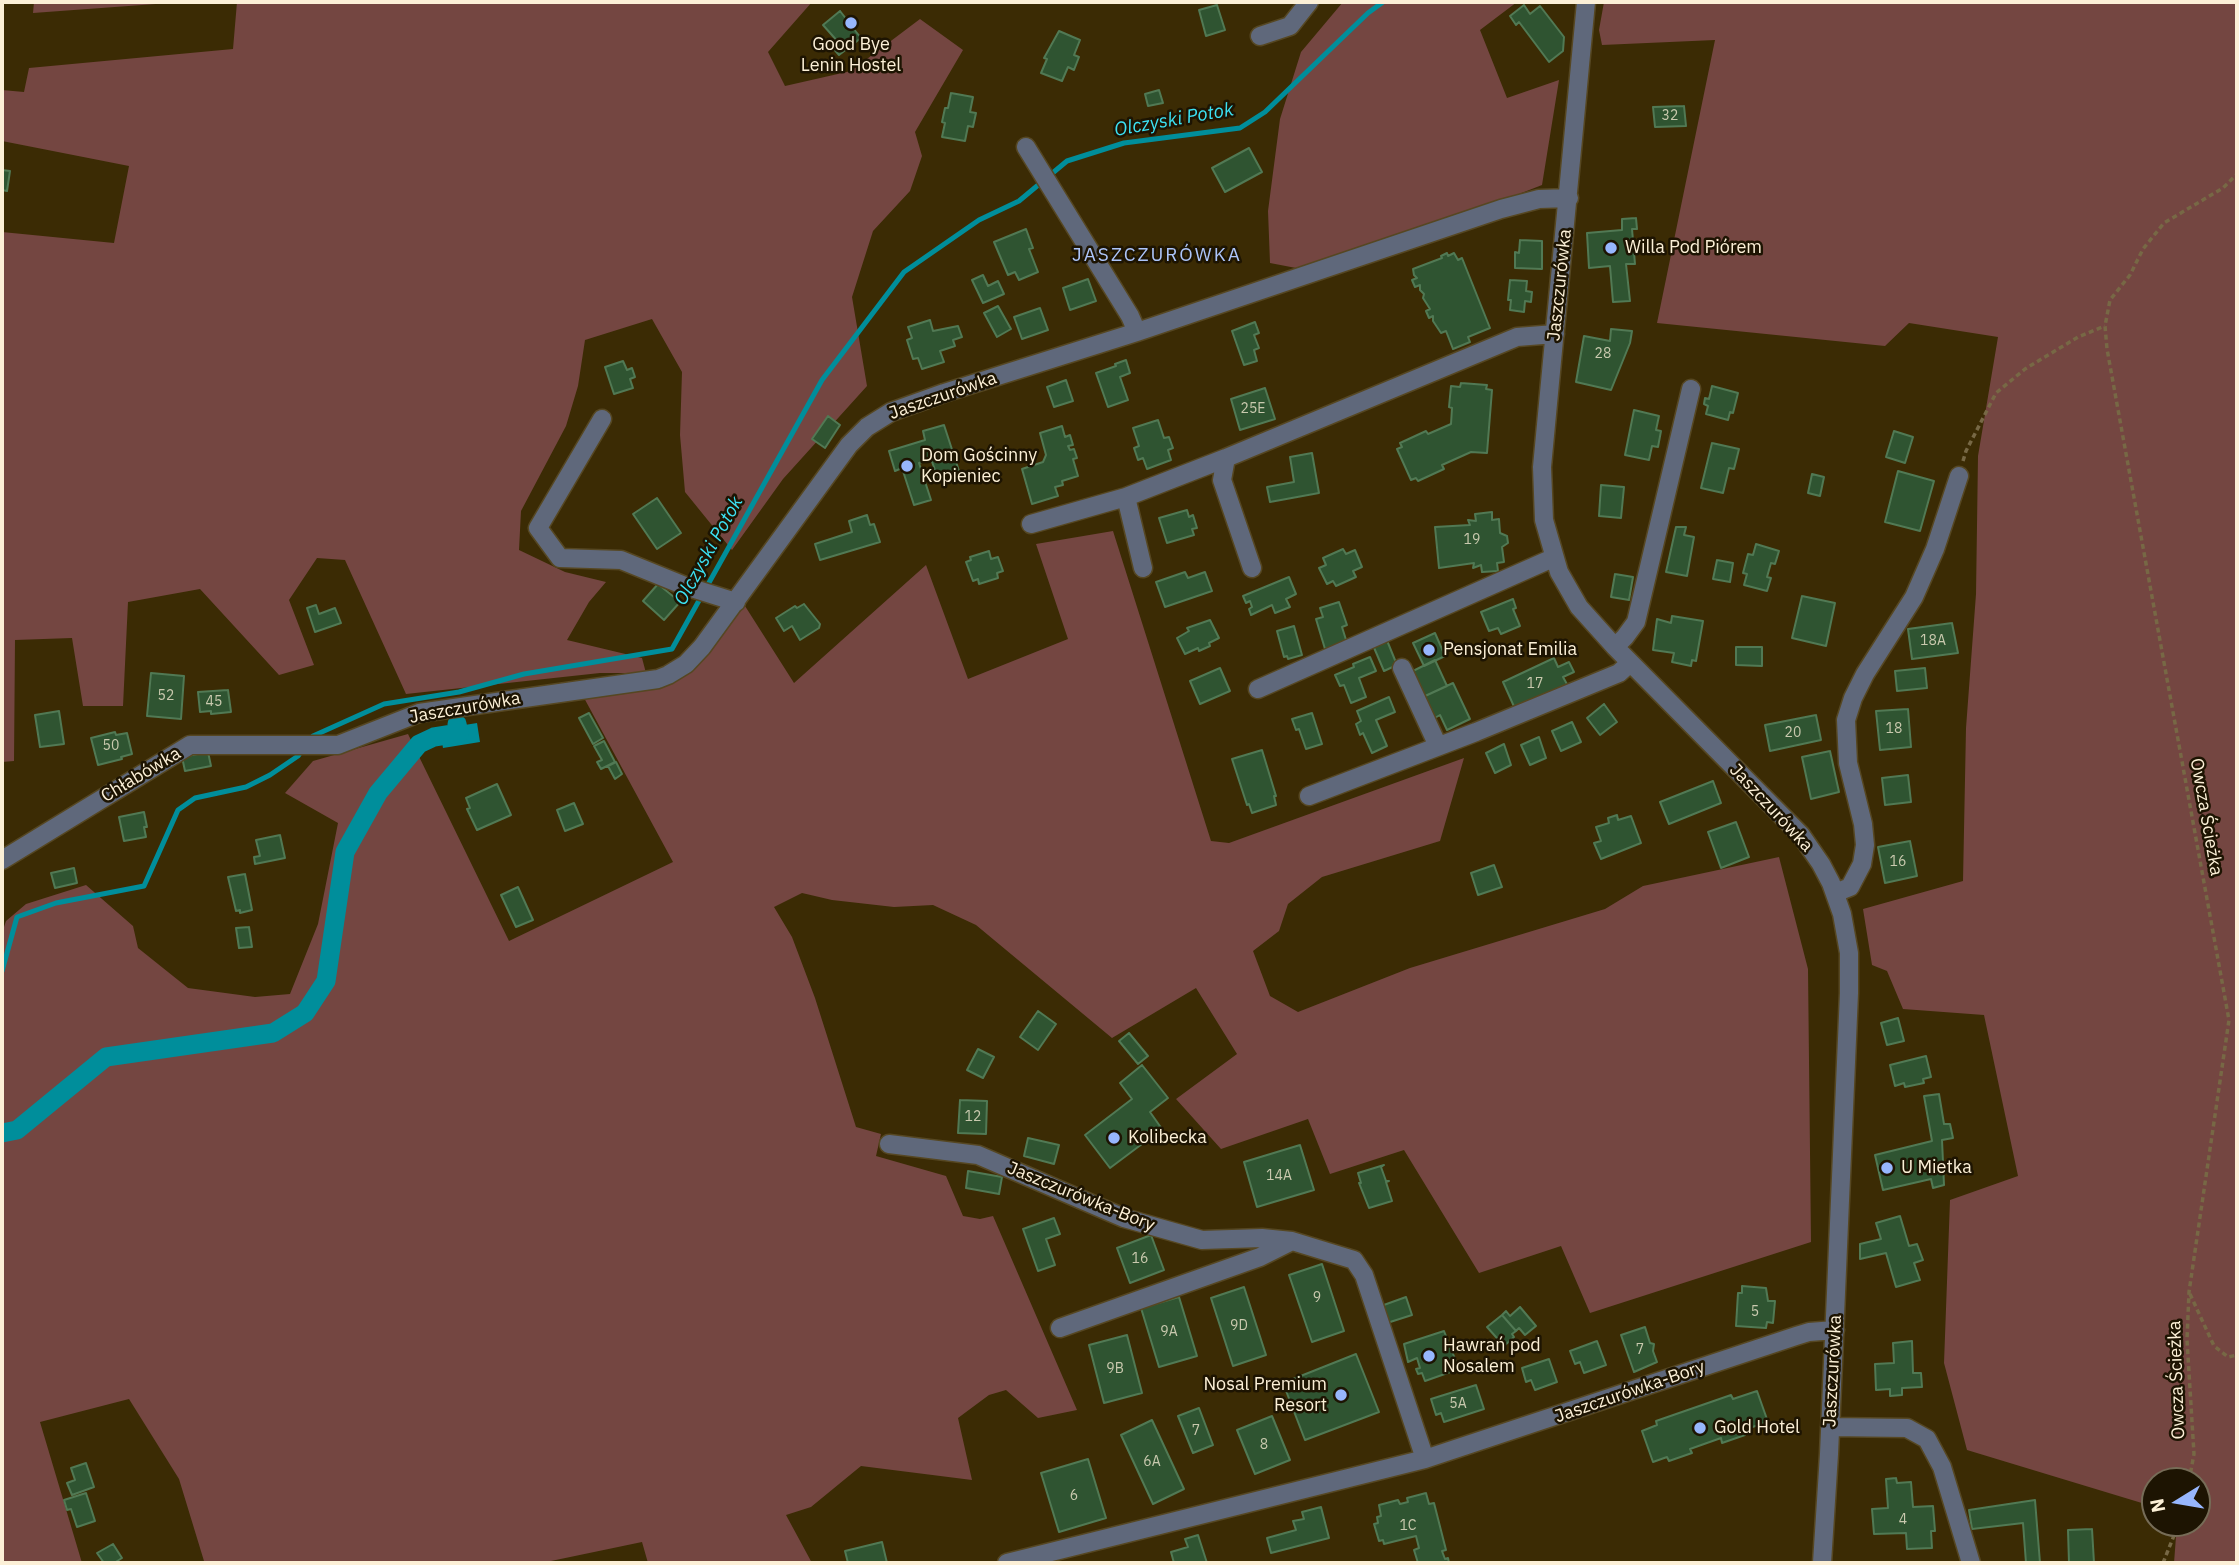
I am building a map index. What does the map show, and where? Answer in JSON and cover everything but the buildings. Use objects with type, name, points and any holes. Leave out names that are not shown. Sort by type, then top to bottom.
[{"type":"street","points":[[1261,37],[1290,26],[1309,2]]},
{"type":"street","name":"Jaszczurówka","points":[[1586,2],[1541,482],[1544,520],[1553,558],[1573,598],[1630,663],[1801,835],[1821,864],[1835,893],[1846,933],[1850,978],[1822,1563]]},
{"type":"street","points":[[1026,147],[1130,316],[1137,332]]},
{"type":"street","name":"Jaszczurówka","points":[[338,745],[419,713],[658,679],[676,672],[686,664],[736,602],[838,458],[859,435],[879,419],[920,401],[1137,332],[1501,209],[1539,198],[1569,198]]},
{"type":"street","points":[[1031,524],[1126,497],[1517,337],[1555,334]]},
{"type":"street","points":[[1615,647],[1636,622],[1691,389]]},
{"type":"street","points":[[602,419],[538,528],[560,558],[621,559],[685,586],[736,602]]},
{"type":"street","points":[[1226,457],[1222,480],[1252,568]]},
{"type":"street","points":[[1835,893],[1850,887],[1862,864],[1865,845],[1863,824],[1848,763],[1846,720],[1864,674],[1914,597],[1935,549],[1959,476]]},
{"type":"street","points":[[1126,497],[1143,568]]},
{"type":"street","points":[[1258,690],[1553,558]]},
{"type":"street","points":[[1309,796],[1619,673],[1630,663]]},
{"type":"street","points":[[1402,668],[1438,746]]},
{"type":"street","name":"Chłabówka","points":[[2,860],[190,745],[338,745]]},
{"type":"street","name":"Jaszczurówka-Bory","points":[[889,1144],[978,1155],[1124,1217],[1202,1240],[1262,1238],[1292,1241],[1354,1259],[1363,1275],[1425,1459]]},
{"type":"street","points":[[1060,1328],[1261,1257],[1292,1241]]},
{"type":"street","name":"Jaszczurówka-Bory","points":[[1007,1563],[1425,1459],[1808,1332],[1835,1331]]},
{"type":"street","points":[[1830,1427],[1907,1428],[1927,1439],[1942,1467],[1971,1563]]},
{"type":"path","points":[[1959,476],[1966,452],[1996,393],[2025,369],[2078,337],[2105,326],[2110,300],[2130,275],[2143,249],[2164,223],[2223,188],[2237,174]]},
{"type":"path","name":"Owcza Ścieżka","points":[[2105,326],[2114,390],[2230,1020],[2189,1292],[2187,1340],[2194,1454],[2192,1467]]},
{"type":"path","points":[[2189,1292],[2214,1346],[2228,1357],[2237,1355]]},
{"type":"path","points":[[2171,1563],[2164,1562],[2174,1537]]},
{"type":"shaded area","points":[[34,2],[183,2],[33,13]]},
{"type":"shaded area","points":[[237,2],[812,2],[768,52],[785,86],[851,71],[920,19],[963,50],[915,132],[922,156],[910,191],[873,231],[852,297],[867,386],[783,479],[732,550],[685,492],[680,435],[682,372],[652,319],[585,340],[578,386],[566,426],[521,511],[519,550],[565,572],[606,582],[589,602],[567,640],[642,658],[646,673],[600,673],[406,694],[345,560],[317,558],[289,600],[314,665],[279,675],[200,589],[128,602],[123,706],[83,706],[72,638],[15,640],[14,761],[2,762],[2,232],[114,243],[129,166],[2,141],[2,90],[24,92],[29,68],[233,49]]},
{"type":"shaded area","points":[[1343,2],[1517,2],[1480,30],[1507,98],[1559,80],[1542,185],[1491,205],[1296,268],[1270,263],[1268,211],[1280,119],[1301,52]]},
{"type":"shaded area","points":[[1604,2],[2237,2],[2237,1563],[2174,1563],[2176,1537],[2211,1537],[2211,1467],[2141,1467],[2141,1503],[1967,1450],[1944,1363],[1950,1200],[2018,1176],[1984,1015],[1903,1009],[1887,971],[1872,965],[1863,909],[1963,881],[1966,728],[1976,594],[1978,456],[1998,337],[1909,323],[1885,346],[1657,323],[1715,40],[1602,45],[1599,30]]},
{"type":"shaded area","points":[[1113,531],[1211,841],[1229,843],[1464,758],[1440,841],[1322,877],[1288,904],[1279,931],[1253,951],[1270,996],[1298,1012],[1410,968],[1605,909],[1643,886],[1779,857],[1808,969],[1811,1242],[1590,1313],[1561,1246],[1479,1273],[1404,1150],[1330,1174],[1308,1119],[1221,1149],[1176,1099],[1237,1054],[1196,988],[1112,1038],[976,925],[933,905],[894,907],[832,900],[802,893],[774,907],[792,937],[815,998],[856,1127],[881,1134],[876,1156],[946,1176],[963,1216],[980,1219],[993,1216],[1077,1410],[1038,1418],[1006,1390],[989,1395],[958,1418],[972,1480],[861,1466],[811,1507],[786,1515],[812,1563],[648,1563],[642,1542],[551,1563],[200,1563],[204,1561],[179,1479],[129,1399],[40,1422],[82,1563],[2,1563],[2,933],[6,921],[26,904],[86,885],[133,926],[138,948],[188,988],[255,997],[290,994],[318,924],[338,823],[285,793],[313,761],[408,734],[509,941],[673,862],[583,696],[667,685],[688,672],[745,606],[794,683],[926,565],[968,679],[1068,639],[1036,544]]},
{"type":"water","points":[[477,723],[480,742],[443,748],[440,729]]},
{"type":"waterway","name":"Olczyski Potok","points":[[310,740],[313,736],[384,704],[459,692],[524,674],[672,649],[822,380],[904,272],[979,220],[1019,201],[1067,161],[1124,143],[1240,128],[1265,112],[1368,13],[1383,2]]},
{"type":"waterway","points":[[2,1133],[17,1130],[106,1057],[273,1033],[305,1013],[326,981],[345,852],[378,793],[419,744],[434,737],[459,733],[457,724]]},
{"type":"waterway","name":"Olczyski Potok","points":[[2,971],[17,917],[56,903],[144,886],[178,810],[195,798],[246,787],[270,775],[298,756],[302,750]]},
{"type":"place","name":"Good Bye Lenin Hostel","points":[[851,23]]},
{"type":"place","name":"Willa Pod Piórem","points":[[1611,248]]},
{"type":"place","name":"Dom Gościnny Kopieniec","points":[[907,466]]},
{"type":"place","name":"Pensjonat Emilia","points":[[1429,650]]},
{"type":"place","name":"Kolibecka","points":[[1114,1138]]},
{"type":"place","name":"U Mietka","points":[[1887,1168]]},
{"type":"place","name":"Hawrań pod Nosalem","points":[[1429,1356]]},
{"type":"place","name":"Nosal Premium Resort","points":[[1341,1395]]},
{"type":"place","name":"Gold Hotel","points":[[1700,1428]]},
{"type":"district","name":"JASZCZURÓWKA","points":[[1157,256]]}]
